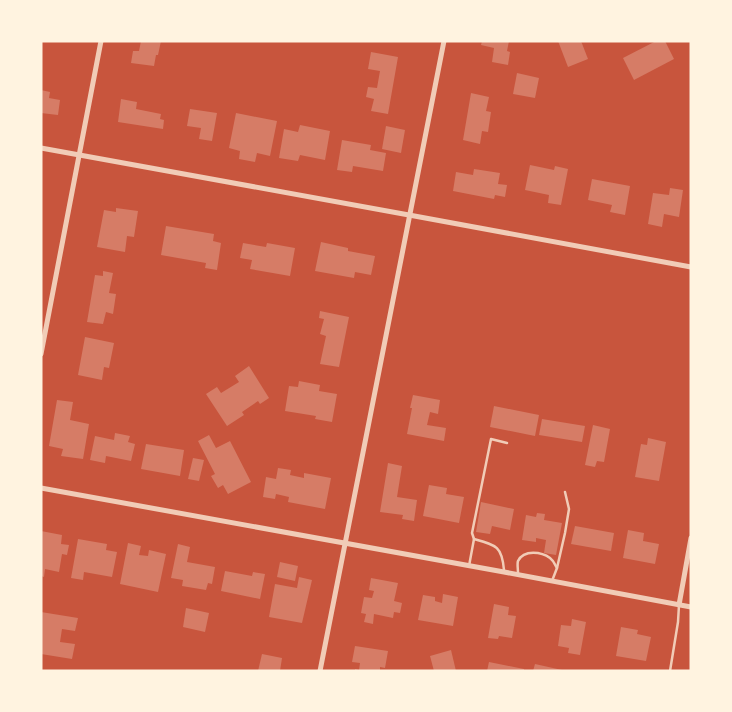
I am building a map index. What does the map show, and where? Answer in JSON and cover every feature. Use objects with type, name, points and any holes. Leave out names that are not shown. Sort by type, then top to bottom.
[{"type":"street","points":[[41,354],[101,41]]},
{"type":"street","points":[[320,671],[444,41]]},
{"type":"street","points":[[41,148],[691,268]]},
{"type":"street","points":[[41,488],[691,607]]},
{"type":"street","points":[[679,605],[691,538]]},
{"type":"lane","points":[[469,566],[474,538],[472,533],[490,440],[507,443]]},
{"type":"lane","points":[[552,582],[565,533],[568,509],[565,492]]},
{"type":"lane","points":[[474,538],[492,544],[500,551],[503,558],[504,572]]},
{"type":"lane","points":[[518,575],[518,562],[528,553],[536,553],[552,559],[557,568]]},
{"type":"lane","points":[[670,671],[679,605]]},
{"type":"building","points":[[141,41],[161,41],[154,66],[131,63],[133,51],[139,51]]},
{"type":"building","points":[[482,41],[509,41],[507,51],[510,52],[508,65],[492,62],[494,48],[481,45]]},
{"type":"building","points":[[558,41],[581,41],[588,59],[568,67]]},
{"type":"building","points":[[656,41],[665,41],[674,59],[634,80],[623,58]]},
{"type":"building","points":[[371,52],[398,57],[388,114],[371,111],[374,99],[366,97],[368,87],[377,88],[380,71],[368,69]]},
{"type":"building","points":[[517,73],[539,78],[535,98],[513,94]]},
{"type":"building","points":[[41,90],[50,92],[49,98],[60,100],[58,115],[41,113]]},
{"type":"building","points":[[471,93],[489,97],[486,111],[491,112],[488,132],[482,131],[480,144],[463,140]]},
{"type":"building","points":[[121,99],[137,102],[136,109],[161,114],[160,119],[164,120],[163,129],[118,122]]},
{"type":"building","points":[[190,109],[217,113],[212,141],[199,139],[201,128],[187,126]]},
{"type":"building","points":[[236,113],[277,121],[270,156],[257,153],[255,162],[239,159],[240,151],[229,148]]},
{"type":"building","points":[[300,125],[330,131],[325,160],[300,155],[298,161],[279,158],[284,129],[298,132]]},
{"type":"building","points":[[386,126],[405,130],[401,153],[382,149]]},
{"type":"building","points":[[342,140],[371,145],[370,150],[386,153],[383,171],[353,166],[352,172],[337,170]]},
{"type":"building","points":[[530,165],[554,170],[555,166],[568,169],[561,205],[548,203],[549,195],[525,190]]},
{"type":"building","points":[[474,169],[500,173],[498,184],[507,185],[505,197],[495,195],[494,199],[453,191],[456,172],[473,175]]},
{"type":"building","points":[[592,179],[630,186],[625,215],[610,212],[612,205],[588,200]]},
{"type":"building","points":[[670,188],[683,190],[679,217],[664,214],[662,227],[648,224],[653,193],[669,195]]},
{"type":"building","points":[[116,208],[138,211],[134,237],[127,236],[125,252],[97,247],[104,210],[116,212]]},
{"type":"building","points":[[166,226],[214,234],[213,241],[221,243],[217,270],[205,268],[206,263],[161,255]]},
{"type":"building","points":[[321,242],[348,248],[348,251],[375,256],[371,275],[355,272],[354,278],[315,271]]},
{"type":"building","points":[[243,243],[266,247],[267,243],[295,248],[290,276],[250,269],[252,260],[240,258]]},
{"type":"building","points":[[103,271],[113,273],[109,293],[116,294],[113,314],[106,312],[103,324],[87,322],[95,275],[103,276]]},
{"type":"building","points":[[320,311],[349,317],[339,367],[320,364],[326,336],[320,334],[324,319],[319,318]]},
{"type":"building","points":[[85,337],[114,343],[109,368],[104,367],[102,380],[78,375]]},
{"type":"building","points":[[249,366],[269,398],[260,404],[258,401],[242,412],[244,415],[227,426],[206,394],[217,387],[221,393],[239,382],[235,376]]},
{"type":"building","points":[[299,381],[320,385],[319,391],[337,394],[332,422],[315,419],[316,416],[285,411],[289,386],[298,387]]},
{"type":"building","points":[[413,395],[440,400],[438,414],[430,412],[427,425],[446,428],[444,441],[407,434]]},
{"type":"building","points":[[57,400],[73,402],[70,420],[89,424],[83,459],[61,456],[63,449],[49,446]]},
{"type":"building","points":[[494,406],[539,415],[535,436],[490,427]]},
{"type":"building","points":[[542,419],[585,426],[582,442],[539,435]]},
{"type":"building","points":[[593,425],[610,429],[604,462],[597,461],[595,467],[585,465]]},
{"type":"building","points":[[115,433],[130,436],[128,442],[135,444],[131,461],[106,456],[105,463],[90,460],[95,436],[114,440]]},
{"type":"building","points":[[209,435],[216,448],[230,441],[251,482],[228,494],[223,485],[218,488],[211,476],[215,474],[198,441]]},
{"type":"building","points":[[648,438],[666,442],[659,481],[635,477],[641,444],[647,445]]},
{"type":"building","points":[[146,444],[184,450],[180,476],[141,469]]},
{"type":"building","points":[[193,458],[204,460],[199,481],[188,479]]},
{"type":"building","points":[[388,463],[402,466],[397,497],[417,500],[414,521],[402,519],[403,515],[380,512]]},
{"type":"building","points":[[278,468],[291,470],[290,475],[304,478],[304,473],[331,478],[325,509],[288,502],[289,497],[276,494],[275,499],[263,497],[266,477],[276,479]]},
{"type":"building","points":[[429,485],[447,488],[446,494],[464,497],[459,523],[423,516]]},
{"type":"building","points":[[481,502],[514,509],[510,530],[492,526],[490,534],[476,532]]},
{"type":"building","points":[[537,513],[545,514],[544,520],[562,523],[556,555],[544,553],[546,540],[536,538],[536,542],[522,540],[526,515],[536,517]]},
{"type":"building","points":[[575,526],[614,533],[611,551],[571,544]]},
{"type":"building","points":[[628,530],[644,533],[643,541],[659,544],[655,564],[623,558]]},
{"type":"building","points":[[41,531],[62,535],[61,544],[69,545],[67,555],[62,554],[59,572],[45,569],[44,577],[41,576]]},
{"type":"building","points":[[78,539],[107,544],[106,550],[117,552],[112,577],[84,572],[83,580],[71,578]]},
{"type":"building","points":[[128,543],[141,546],[139,555],[148,556],[149,550],[166,554],[158,592],[120,584]]},
{"type":"building","points":[[178,544],[190,547],[187,562],[215,567],[212,584],[208,583],[206,590],[182,586],[183,580],[171,578]]},
{"type":"building","points":[[280,562],[298,566],[295,581],[277,577]]},
{"type":"building","points":[[225,571],[252,576],[253,572],[265,574],[260,599],[221,591]]},
{"type":"building","points":[[299,577],[312,580],[302,623],[269,617],[275,584],[297,588]]},
{"type":"building","points":[[371,578],[398,583],[394,601],[402,603],[400,613],[394,612],[393,618],[374,614],[373,624],[364,622],[366,614],[361,613],[364,597],[372,598],[374,591],[369,590]]},
{"type":"building","points":[[443,594],[458,597],[453,626],[418,620],[423,595],[435,597],[435,601],[442,603]]},
{"type":"building","points":[[494,604],[509,607],[508,615],[516,616],[512,638],[499,636],[498,639],[488,638]]},
{"type":"building","points":[[186,608],[209,613],[205,632],[183,627]]},
{"type":"building","points":[[41,612],[78,618],[75,631],[62,629],[60,642],[75,644],[72,659],[41,654]]},
{"type":"building","points":[[572,619],[586,622],[580,655],[568,653],[569,648],[558,646],[561,625],[571,626]]},
{"type":"building","points":[[621,627],[638,630],[637,634],[651,637],[646,661],[616,656]]},
{"type":"building","points":[[355,646],[388,651],[385,668],[380,667],[380,671],[355,671],[355,669],[359,670],[360,663],[352,662]]},
{"type":"building","points":[[451,650],[456,671],[434,671],[430,656]]},
{"type":"building","points":[[262,654],[282,658],[280,671],[258,671]]},
{"type":"building","points":[[489,662],[524,669],[524,671],[487,671]]},
{"type":"building","points":[[535,664],[562,670],[562,671],[533,671]]}]
